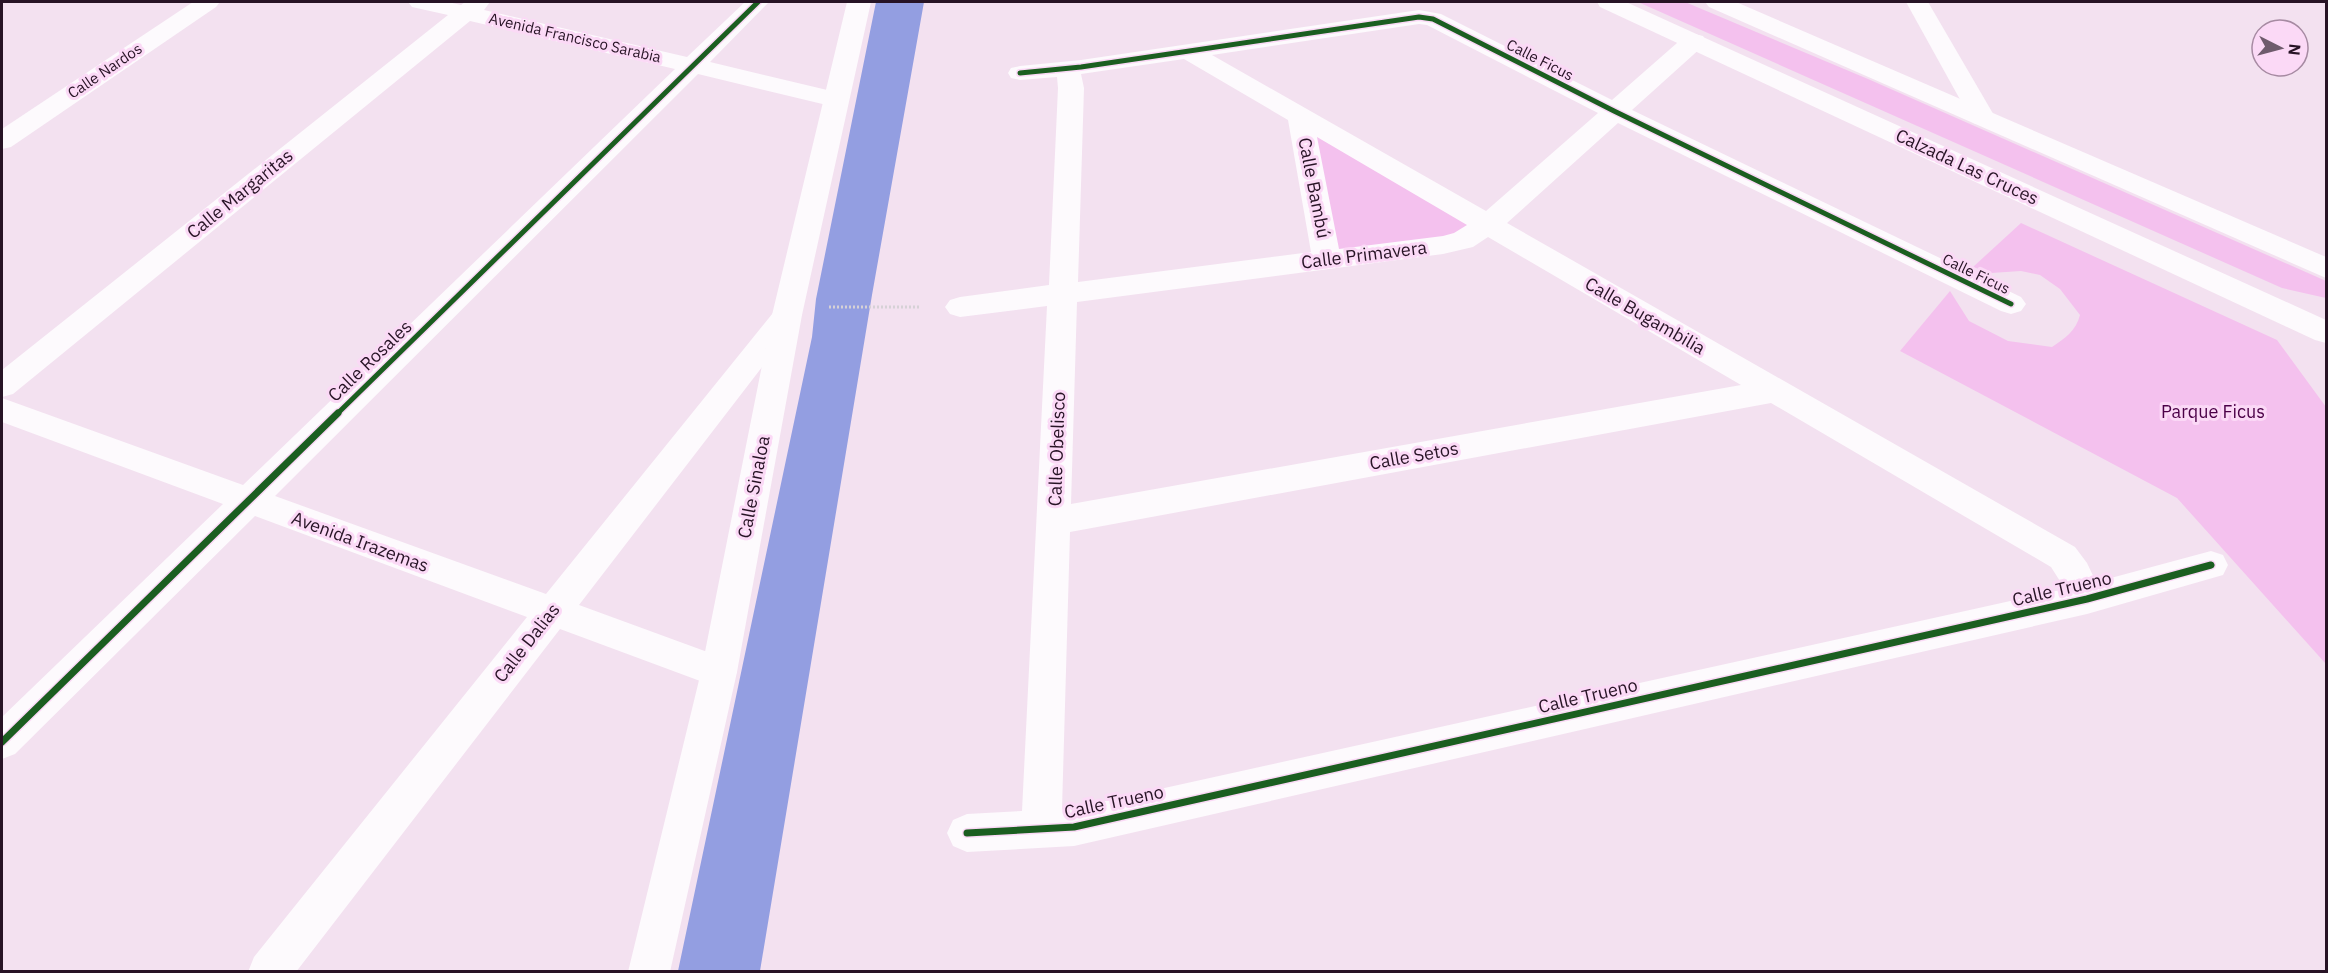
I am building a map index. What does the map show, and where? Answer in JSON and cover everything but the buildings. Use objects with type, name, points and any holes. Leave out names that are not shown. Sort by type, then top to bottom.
[{"type":"street","name":"Calle Nardos","points":[[2,141],[208,2]]},
{"type":"street","name":"Avenida Francisco Sarabia","points":[[420,2],[473,7],[693,66],[835,99]]},
{"type":"street","name":"Calle Rosales","points":[[2,742],[758,2]]},
{"type":"street","name":"Calle Sinaloa","points":[[649,972],[719,672],[787,315],[859,2]]},
{"type":"street","name":"Calzada Las Cruces","points":[[1608,2],[2326,332]]},
{"type":"street","points":[[1717,2],[2326,268]]},
{"type":"street","points":[[1917,2],[1982,117]]},
{"type":"street","name":"Calle Margaritas","points":[[2,386],[473,7]]},
{"type":"street","name":"Calle Ficus","points":[[1020,73],[1419,17],[1433,19],[1614,111],[2011,304]]},
{"type":"street","name":"Calle Primavera","points":[[960,307],[1443,245],[1463,240],[1488,225],[1694,41]]},
{"type":"street","name":"Calle Bugambilia","points":[[1186,50],[2063,557],[2075,573],[2087,599]]},
{"type":"street","name":"Calle Obelisco","points":[[1041,830],[1071,88],[1068,68]]},
{"type":"street","name":"Calle Bambú","points":[[1300,116],[1327,260]]},
{"type":"street","name":"Calle Dalias","points":[[269,972],[787,315]]},
{"type":"street","name":"Calle Setos","points":[[1054,521],[1774,391]]},
{"type":"street","name":"Avenida Irazemas","points":[[2,410],[719,672]]},
{"type":"street","name":"Calle Trueno","points":[[967,833],[1041,830],[1086,825],[2087,599],[2211,566]]},
{"type":"path","points":[[828,307],[960,307]]},
{"type":"green space","points":[[1638,2],[1685,2],[1868,79],[2326,281],[2326,298],[2282,288]]},
{"type":"green space","points":[[1304,122],[1483,226],[1445,244],[1331,257]]},
{"type":"green space","name":"Parque Ficus","points":[[2021,223],[2277,340],[2326,407],[2326,664],[2177,498],[1900,351],[1950,291],[1969,321],[2008,341],[2052,347],[2069,334],[2080,315],[2060,289],[2040,275],[2021,271],[1991,273],[1973,267]]},
{"type":"water","points":[[876,2],[924,2],[872,295],[760,971],[678,971],[812,337],[816,299]]},
{"type":"cycle path","points":[[2,742],[758,2]]},
{"type":"cycle path","points":[[1020,73],[1081,67],[1419,17],[1433,19],[1614,111],[2011,304]]},
{"type":"cycle path","points":[[967,833],[1074,827],[2087,599],[2211,565]]}]
